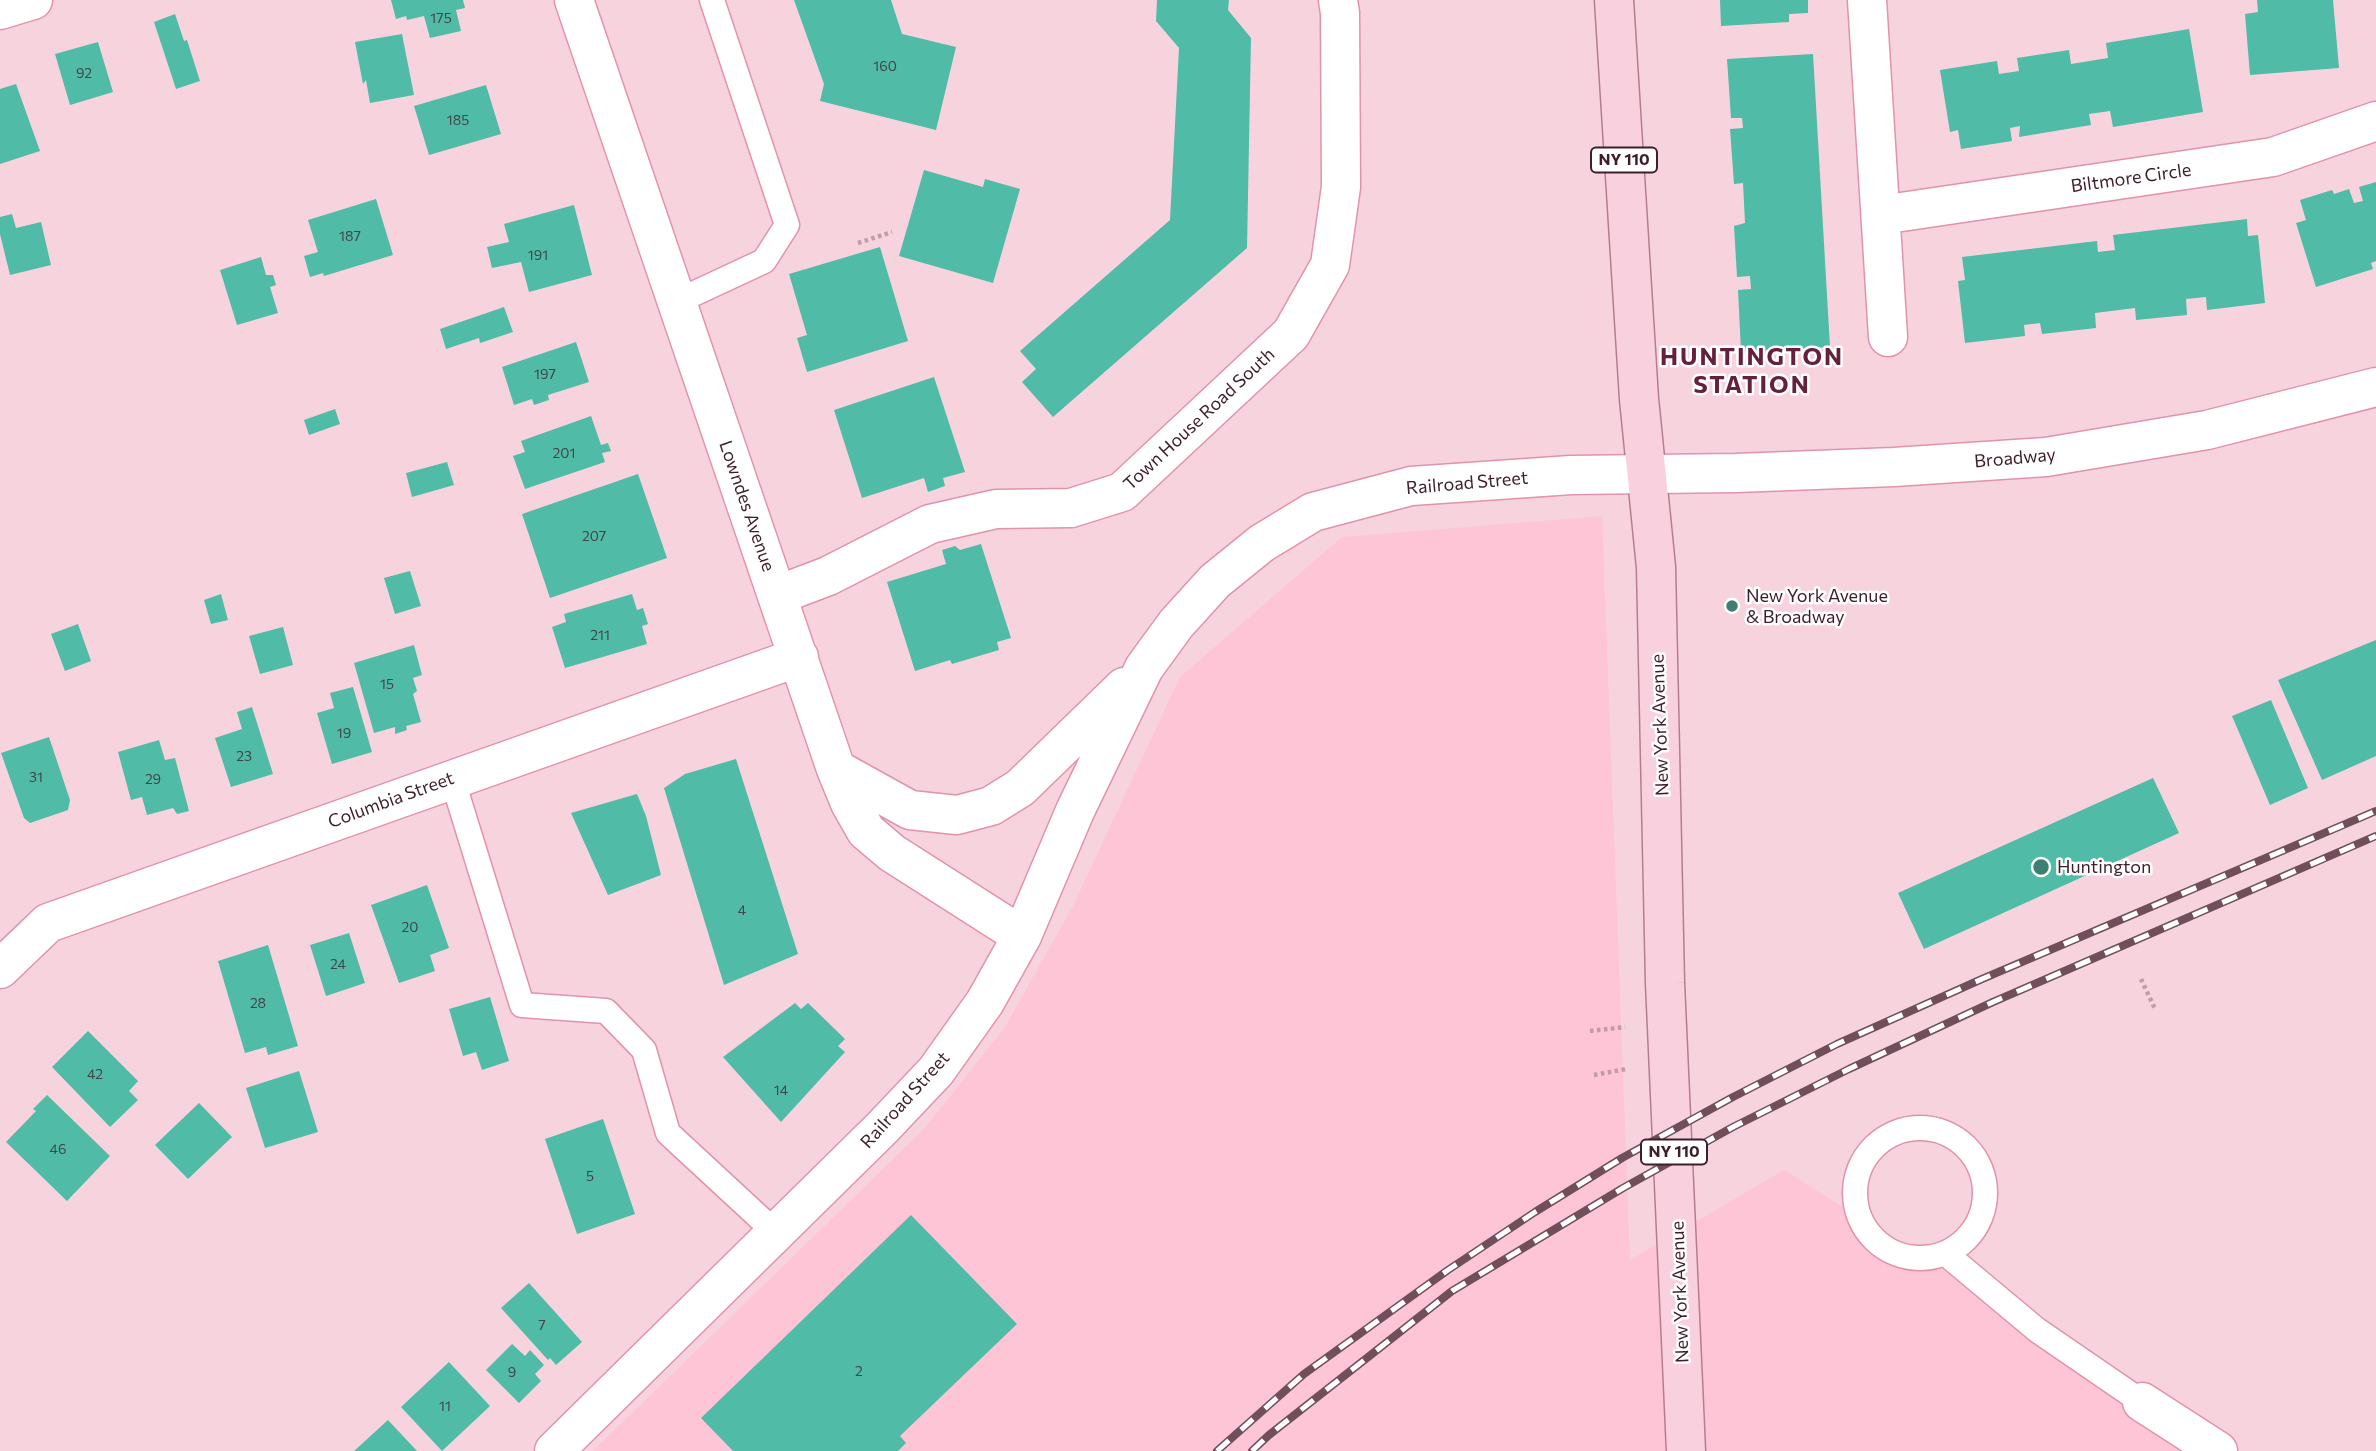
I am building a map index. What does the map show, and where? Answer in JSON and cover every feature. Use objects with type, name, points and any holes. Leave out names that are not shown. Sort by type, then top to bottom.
[{"type":"main road","name":"New York Avenue","points":[[1614,0],[1639,399],[1656,567],[1665,983],[1686,1451]]},
{"type":"street","points":[[0,10],[33,0]]},
{"type":"street","name":"Lowndes Avenue","points":[[574,0],[836,769],[850,803],[866,831],[892,853],[1022,936]]},
{"type":"street","name":"Town House Road South","points":[[778,595],[828,576],[930,524],[996,509],[1071,509],[1122,492],[1291,334],[1330,265],[1341,187],[1338,0]]},
{"type":"street","points":[[1867,0],[1888,337]]},
{"type":"street","name":"Biltmore Circle","points":[[1881,215],[2273,158],[2376,121]]},
{"type":"street","name":"Broadway","points":[[1647,474],[1894,467],[2046,457],[2207,430],[2376,387]]},
{"type":"street","name":"Railroad Street","points":[[836,769],[911,810],[957,816],[991,806],[1020,788],[1144,668],[1176,624],[1215,581],[1262,543],[1313,512],[1411,486],[1571,475],[1647,474]]},
{"type":"street","name":"Columbia Street","points":[[0,970],[48,923],[799,657]]},
{"type":"street","name":"Railroad Street","points":[[554,1451],[883,1127],[936,1071],[985,1002],[1022,936],[1075,811],[1144,668]]},
{"type":"street","points":[[2142,1402],[2218,1451]]},
{"type":"lane","points":[[676,302],[764,261],[787,225],[712,0]]},
{"type":"lane","points":[[452,778],[522,1005],[606,1011],[645,1050],[668,1133],[775,1232]]},
{"type":"lane","points":[[1923,1129],[1944,1133],[1963,1144],[1978,1162],[1985,1183],[1984,1205],[1977,1226],[1964,1242],[1946,1254],[1925,1258],[1904,1256],[1884,1248],[1869,1234],[1859,1215],[1855,1194],[1858,1174],[1868,1154],[1883,1140],[1902,1131],[1923,1129]]},
{"type":"lane","points":[[1946,1254],[2037,1330],[2142,1402]]},
{"type":"path","points":[[858,243],[892,232]]},
{"type":"path","points":[[2141,979],[2155,1009]]},
{"type":"path","points":[[1590,1031],[1625,1027]]},
{"type":"path","points":[[1594,1074],[1626,1069]]},
{"type":"shaded area","points":[[1602,516],[1630,1260],[1784,1170],[2233,1451],[593,1451],[924,1129],[1005,1027],[1073,906],[1180,677],[1342,537]]},
{"type":"building","points":[[391,0],[463,0],[465,8],[456,10],[461,31],[430,38],[424,16],[407,20],[406,16],[396,19]]},
{"type":"building","points":[[794,0],[891,0],[902,34],[956,47],[936,130],[820,101],[824,84]]},
{"type":"building","points":[[1157,0],[1229,0],[1228,10],[1251,38],[1247,248],[1053,417],[1022,382],[1036,369],[1020,351],[1170,220],[1179,48],[1156,21]]},
{"type":"building","points":[[1720,0],[1808,0],[1808,13],[1789,14],[1789,22],[1721,26]]},
{"type":"building","points":[[2257,0],[2333,0],[2339,68],[2250,75],[2245,14],[2258,12]]},
{"type":"building","points":[[175,14],[184,41],[187,40],[200,81],[176,89],[154,22]]},
{"type":"building","points":[[2189,29],[2203,112],[2113,127],[2110,111],[2089,114],[2091,125],[2019,137],[2020,126],[2010,128],[2012,141],[1961,149],[1958,130],[1950,132],[1940,70],[1997,61],[1999,74],[2019,71],[2017,58],[2069,50],[2071,64],[2108,58],[2106,43]]},
{"type":"building","points":[[402,34],[414,95],[370,103],[366,80],[363,84],[355,42]]},
{"type":"building","points":[[98,42],[113,92],[70,105],[55,54]]},
{"type":"building","points":[[1813,54],[1830,347],[1741,352],[1738,290],[1751,289],[1750,276],[1737,277],[1734,226],[1745,223],[1743,183],[1734,184],[1730,129],[1743,128],[1742,118],[1731,118],[1727,59]]},
{"type":"building","points":[[16,84],[40,151],[0,164],[0,89]]},
{"type":"building","points":[[486,85],[501,134],[429,155],[414,106]]},
{"type":"building","points":[[924,170],[983,187],[985,179],[1020,189],[993,283],[899,256]]},
{"type":"building","points":[[2376,182],[2376,261],[2371,263],[2373,269],[2316,287],[2296,223],[2306,220],[2300,200],[2332,190],[2334,194],[2349,189],[2354,203],[2363,201],[2359,187]]},
{"type":"building","points":[[376,199],[393,255],[324,276],[323,273],[310,277],[304,256],[318,252],[308,220]]},
{"type":"building","points":[[574,205],[592,275],[529,292],[521,262],[492,268],[487,247],[509,242],[504,224]]},
{"type":"building","points":[[12,214],[16,228],[41,222],[51,265],[10,275],[0,234],[0,217]]},
{"type":"building","points":[[2247,219],[2248,236],[2258,235],[2265,303],[2207,310],[2206,297],[2186,299],[2187,315],[2136,320],[2135,308],[2095,313],[2096,328],[2042,334],[2040,323],[2024,325],[2025,336],[1965,343],[1958,281],[1965,280],[1962,257],[2097,241],[2098,252],[2115,250],[2113,235]]},
{"type":"building","points":[[880,247],[908,341],[807,372],[797,338],[807,335],[789,274]]},
{"type":"building","points":[[261,257],[266,275],[273,275],[276,285],[270,287],[278,313],[237,325],[220,270]]},
{"type":"building","points":[[504,307],[513,332],[480,343],[479,338],[446,349],[440,329]]},
{"type":"building","points":[[576,342],[589,382],[548,395],[549,400],[534,405],[532,399],[514,405],[502,367]]},
{"type":"building","points":[[934,377],[965,472],[943,478],[945,486],[928,492],[924,478],[862,498],[834,410]]},
{"type":"building","points":[[335,409],[340,424],[309,435],[304,420]]},
{"type":"building","points":[[591,416],[601,445],[608,443],[611,451],[602,453],[605,462],[525,489],[513,456],[525,452],[521,441]]},
{"type":"building","points":[[447,462],[454,485],[412,497],[406,473]]},
{"type":"building","points":[[638,474],[667,558],[550,598],[522,514]]},
{"type":"building","points":[[981,544],[1011,638],[997,642],[999,650],[952,664],[950,660],[915,671],[887,582],[946,564],[942,550],[955,546],[960,550]]},
{"type":"building","points":[[410,571],[421,606],[395,614],[384,578]]},
{"type":"building","points":[[221,594],[228,620],[211,624],[204,600]]},
{"type":"building","points":[[632,594],[637,610],[643,608],[648,624],[642,626],[647,644],[565,668],[552,627],[566,622],[564,614]]},
{"type":"building","points":[[78,624],[91,661],[65,671],[51,634]]},
{"type":"building","points":[[283,627],[293,665],[260,674],[249,636]]},
{"type":"building","points":[[2376,640],[2376,756],[2322,780],[2278,680]]},
{"type":"building","points":[[414,645],[422,675],[413,678],[417,691],[413,694],[421,722],[406,726],[407,730],[395,734],[395,727],[374,733],[354,663]]},
{"type":"building","points":[[353,687],[372,752],[332,764],[317,713],[334,708],[330,693]]},
{"type":"building","points":[[2271,700],[2308,788],[2270,805],[2232,716]]},
{"type":"building","points":[[252,707],[273,774],[231,787],[215,738],[242,729],[237,712]]},
{"type":"building","points":[[49,737],[70,800],[68,810],[30,823],[24,818],[1,753]]},
{"type":"building","points":[[159,740],[165,760],[175,758],[189,811],[177,814],[173,808],[147,815],[142,797],[131,800],[118,752]]},
{"type":"building","points":[[736,759],[798,954],[724,985],[664,788],[685,774]]},
{"type":"building","name":"Huntington","points":[[2153,778],[2179,833],[1924,949],[1898,893]]},
{"type":"building","points":[[637,794],[646,816],[661,875],[608,895],[571,813]]},
{"type":"building","points":[[427,885],[449,948],[430,955],[435,971],[399,983],[371,905]]},
{"type":"building","points":[[349,933],[365,983],[326,996],[310,945]]},
{"type":"building","points":[[268,945],[298,1046],[268,1055],[266,1047],[245,1053],[218,961]]},
{"type":"building","points":[[490,997],[509,1061],[482,1070],[476,1052],[463,1056],[449,1009]]},
{"type":"building","points":[[795,1003],[801,1009],[808,1003],[845,1039],[838,1046],[845,1052],[781,1122],[723,1057]]},
{"type":"building","points":[[88,1031],[138,1081],[129,1091],[138,1100],[110,1127],[52,1067]]},
{"type":"building","points":[[299,1071],[318,1132],[265,1148],[246,1088]]},
{"type":"building","points":[[47,1095],[110,1156],[67,1201],[6,1142],[36,1111],[33,1109]]},
{"type":"building","points":[[199,1103],[232,1137],[188,1179],[155,1145]]},
{"type":"building","points":[[603,1119],[635,1214],[577,1234],[545,1139]]},
{"type":"building","points":[[911,1215],[1017,1324],[900,1436],[906,1443],[898,1451],[733,1451],[701,1418]]},
{"type":"building","points":[[529,1283],[582,1342],[556,1365],[550,1358],[548,1360],[501,1308]]},
{"type":"building","points":[[512,1344],[525,1356],[530,1350],[544,1365],[535,1374],[541,1381],[519,1403],[486,1370]]},
{"type":"building","points":[[449,1362],[490,1406],[442,1451],[401,1407]]},
{"type":"building","points":[[388,1420],[417,1451],[354,1451]]},
{"type":"railway","points":[[1217,1451],[1304,1374],[1448,1270],[1622,1158],[1837,1044],[1982,979],[2376,811]]},
{"type":"railway","points":[[1252,1451],[1452,1291],[1623,1188],[1733,1127],[1993,1002],[2376,836]]},
{"type":"place","name":"New York Avenue & Broadway","points":[[1732,606]]},
{"type":"place","name":"Huntington","points":[[2041,867]]},
{"type":"district","name":"HUNTINGTON STATION","points":[[1752,371]]}]
